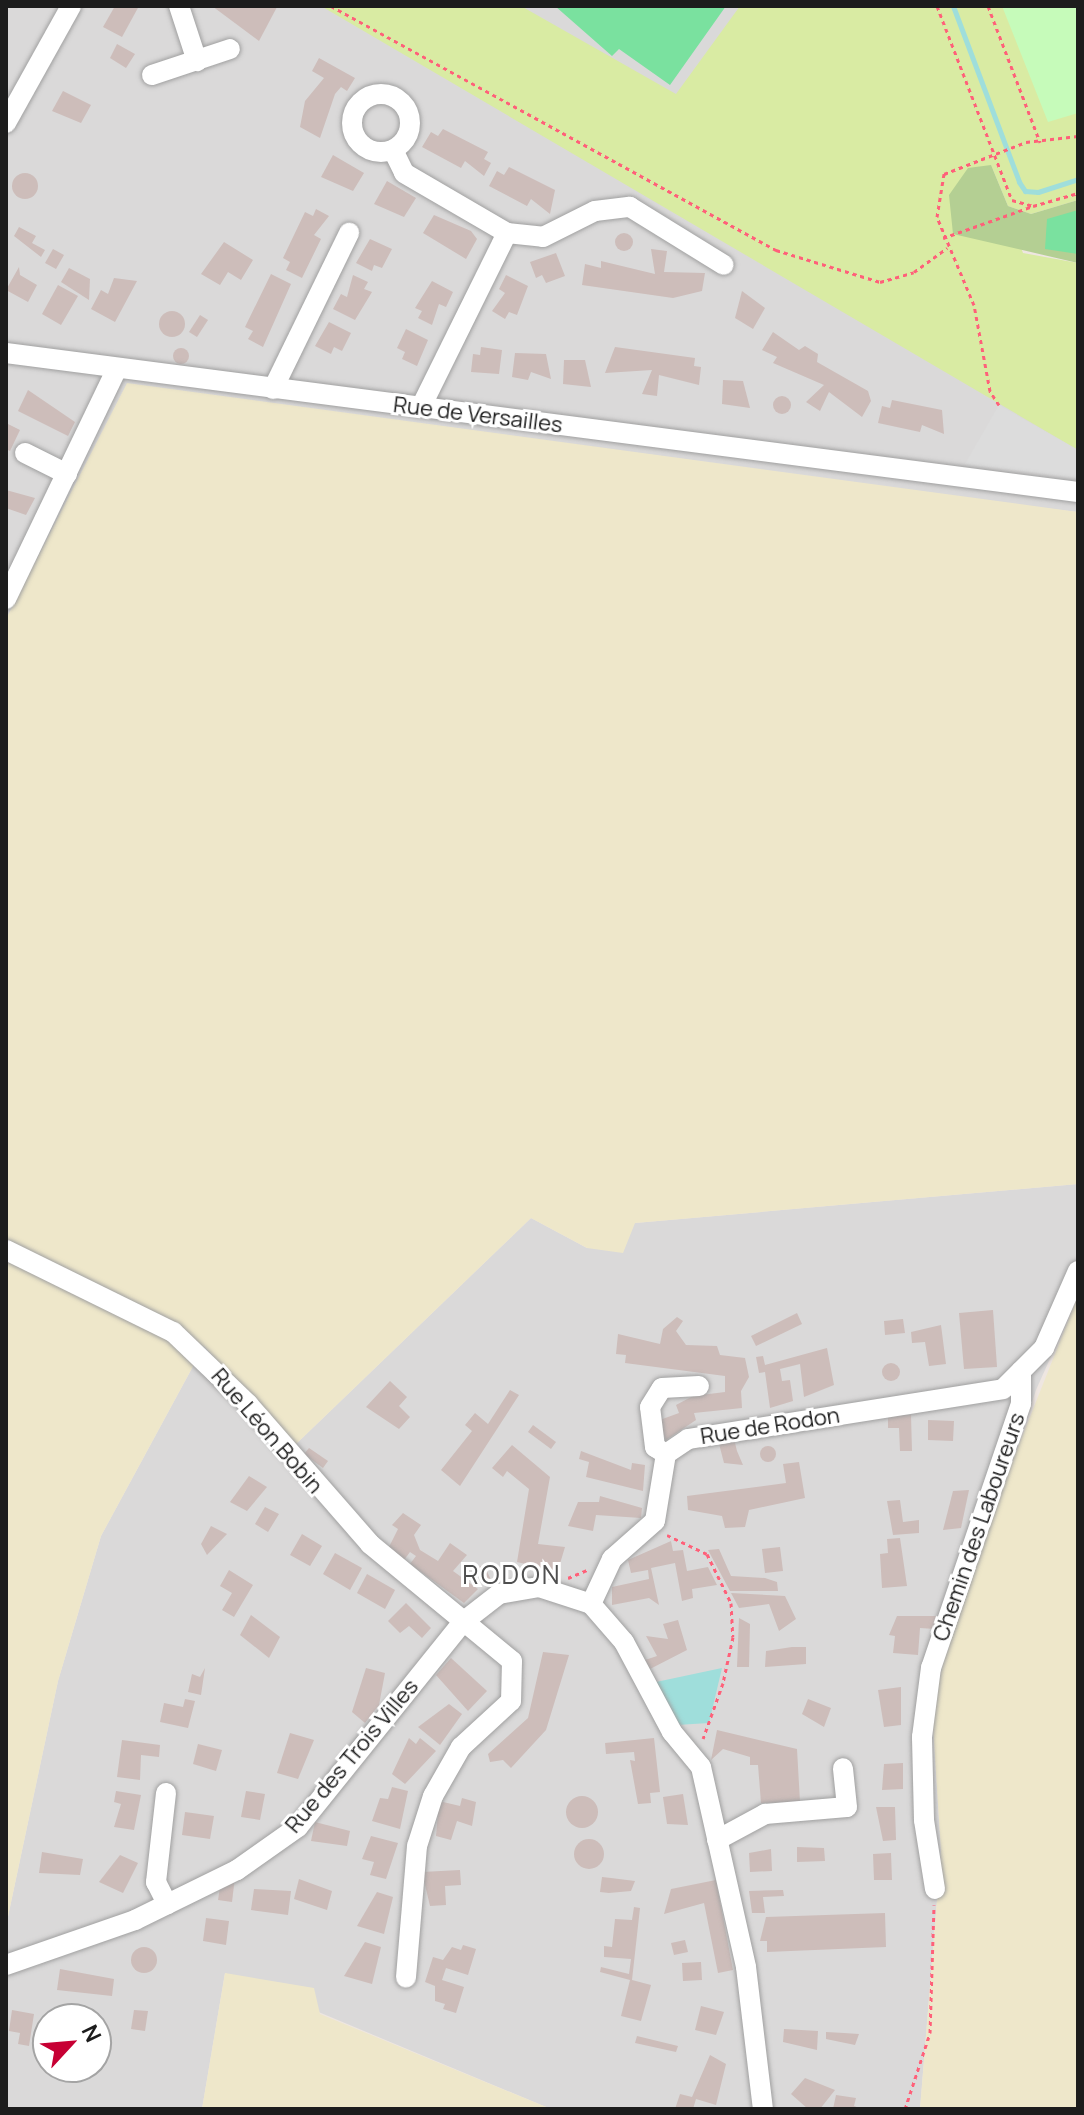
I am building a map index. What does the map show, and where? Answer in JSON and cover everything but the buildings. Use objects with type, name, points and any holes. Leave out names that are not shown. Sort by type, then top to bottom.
[{"type":"street","points":[[6,123],[71,6]]},
{"type":"street","points":[[179,6],[197,61]]},
{"type":"street","points":[[152,75],[230,49]]},
{"type":"street","points":[[393,150],[404,173],[507,233],[543,237],[595,211],[630,207],[724,265]]},
{"type":"street","points":[[273,389],[349,233]]},
{"type":"street","points":[[421,407],[507,233]]},
{"type":"street","name":"Rue de Versailles","points":[[6,353],[116,370],[1078,492]]},
{"type":"street","points":[[6,599],[13,567],[67,474],[116,370]]},
{"type":"street","points":[[25,453],[67,474]]},
{"type":"street","name":"Rue Léon Bobin","points":[[6,1250],[173,1332],[248,1404],[360,1534],[512,1661],[511,1701],[461,1747],[433,1796],[417,1846],[406,1978]]},
{"type":"street","name":"Rue de Rodon","points":[[666,1454],[688,1439],[1003,1389],[1044,1348],[1078,1271]]},
{"type":"street","name":"Chemin des Laboureurs","points":[[935,1889],[924,1820],[922,1737],[931,1668],[1021,1403],[1021,1371]]},
{"type":"street","points":[[591,1604],[612,1559],[648,1529],[666,1454],[655,1447],[650,1407],[662,1388],[699,1386]]},
{"type":"street","points":[[463,1622],[499,1594],[544,1589],[591,1604],[624,1642],[701,1767],[746,1967],[763,2109]]},
{"type":"street","name":"Rue des Trois Villes","points":[[6,1965],[167,1904],[237,1870],[298,1827],[463,1622]]},
{"type":"street","points":[[717,1840],[765,1814],[847,1807],[843,1768]]},
{"type":"street","points":[[166,1793],[156,1882],[167,1904]]},
{"type":"path","points":[[331,6],[776,250],[880,282],[914,272],[947,248]]},
{"type":"path","points":[[937,6],[1012,200],[1033,206]]},
{"type":"path","points":[[988,6],[1040,142]]},
{"type":"path","points":[[999,405],[990,391],[974,305],[947,248],[937,217],[944,174],[1026,142],[1078,136]]},
{"type":"path","points":[[943,238],[1078,193]]},
{"type":"path","points":[[648,1529],[694,1543],[707,1554],[734,1617],[723,1683],[691,1755]]},
{"type":"path","points":[[544,1589],[612,1559]]},
{"type":"path","points":[[905,2109],[930,2033],[935,1889]]},
{"type":"shaded area","points":[[6,6],[913,6],[1078,442],[1078,512],[871,488],[6,619]]},
{"type":"shaded area","points":[[127,383],[1078,512],[1078,1184],[635,1223],[623,1253],[587,1248],[531,1218],[294,1446],[204,1346],[101,1536],[58,1681],[6,1926],[6,619]]},
{"type":"shaded area","points":[[999,405],[1078,450],[1078,478],[965,464]]},
{"type":"shaded area","points":[[1078,1184],[1078,1296],[1036,1390],[932,1710],[941,1851],[920,2109],[551,2109],[225,1973],[202,2109],[6,2109],[6,1926],[58,1681],[101,1536],[204,1346],[294,1446],[531,1218],[587,1248],[635,1223]]},
{"type":"shaded area","points":[[1078,1296],[1078,2109],[920,2109],[941,1851],[932,1710],[960,1593]]},
{"type":"shaded area","points":[[225,1973],[314,1988],[320,2014],[551,2109],[202,2109]]},
{"type":"green space","points":[[321,6],[521,6],[676,94],[740,6],[1004,6],[1078,111],[1078,200],[1031,214],[1008,206],[991,165],[1023,253],[1078,263],[1078,450]]},
{"type":"green space","points":[[555,6],[726,6],[670,85],[619,49],[612,56]]},
{"type":"green space","points":[[1002,6],[1078,6],[1078,113],[1048,122]]},
{"type":"green space","points":[[991,165],[1008,206],[1031,214],[1078,200],[1078,263],[953,234],[949,195],[968,168]]},
{"type":"green space","points":[[1078,210],[1078,254],[1045,249],[1047,219]]},
{"type":"water","points":[[722,1668],[709,1723],[677,1725],[656,1682]]},
{"type":"waterway","points":[[953,6],[1025,191],[1038,192],[1078,179]]},
{"type":"district","name":"RODON","points":[[512,1575]]}]
